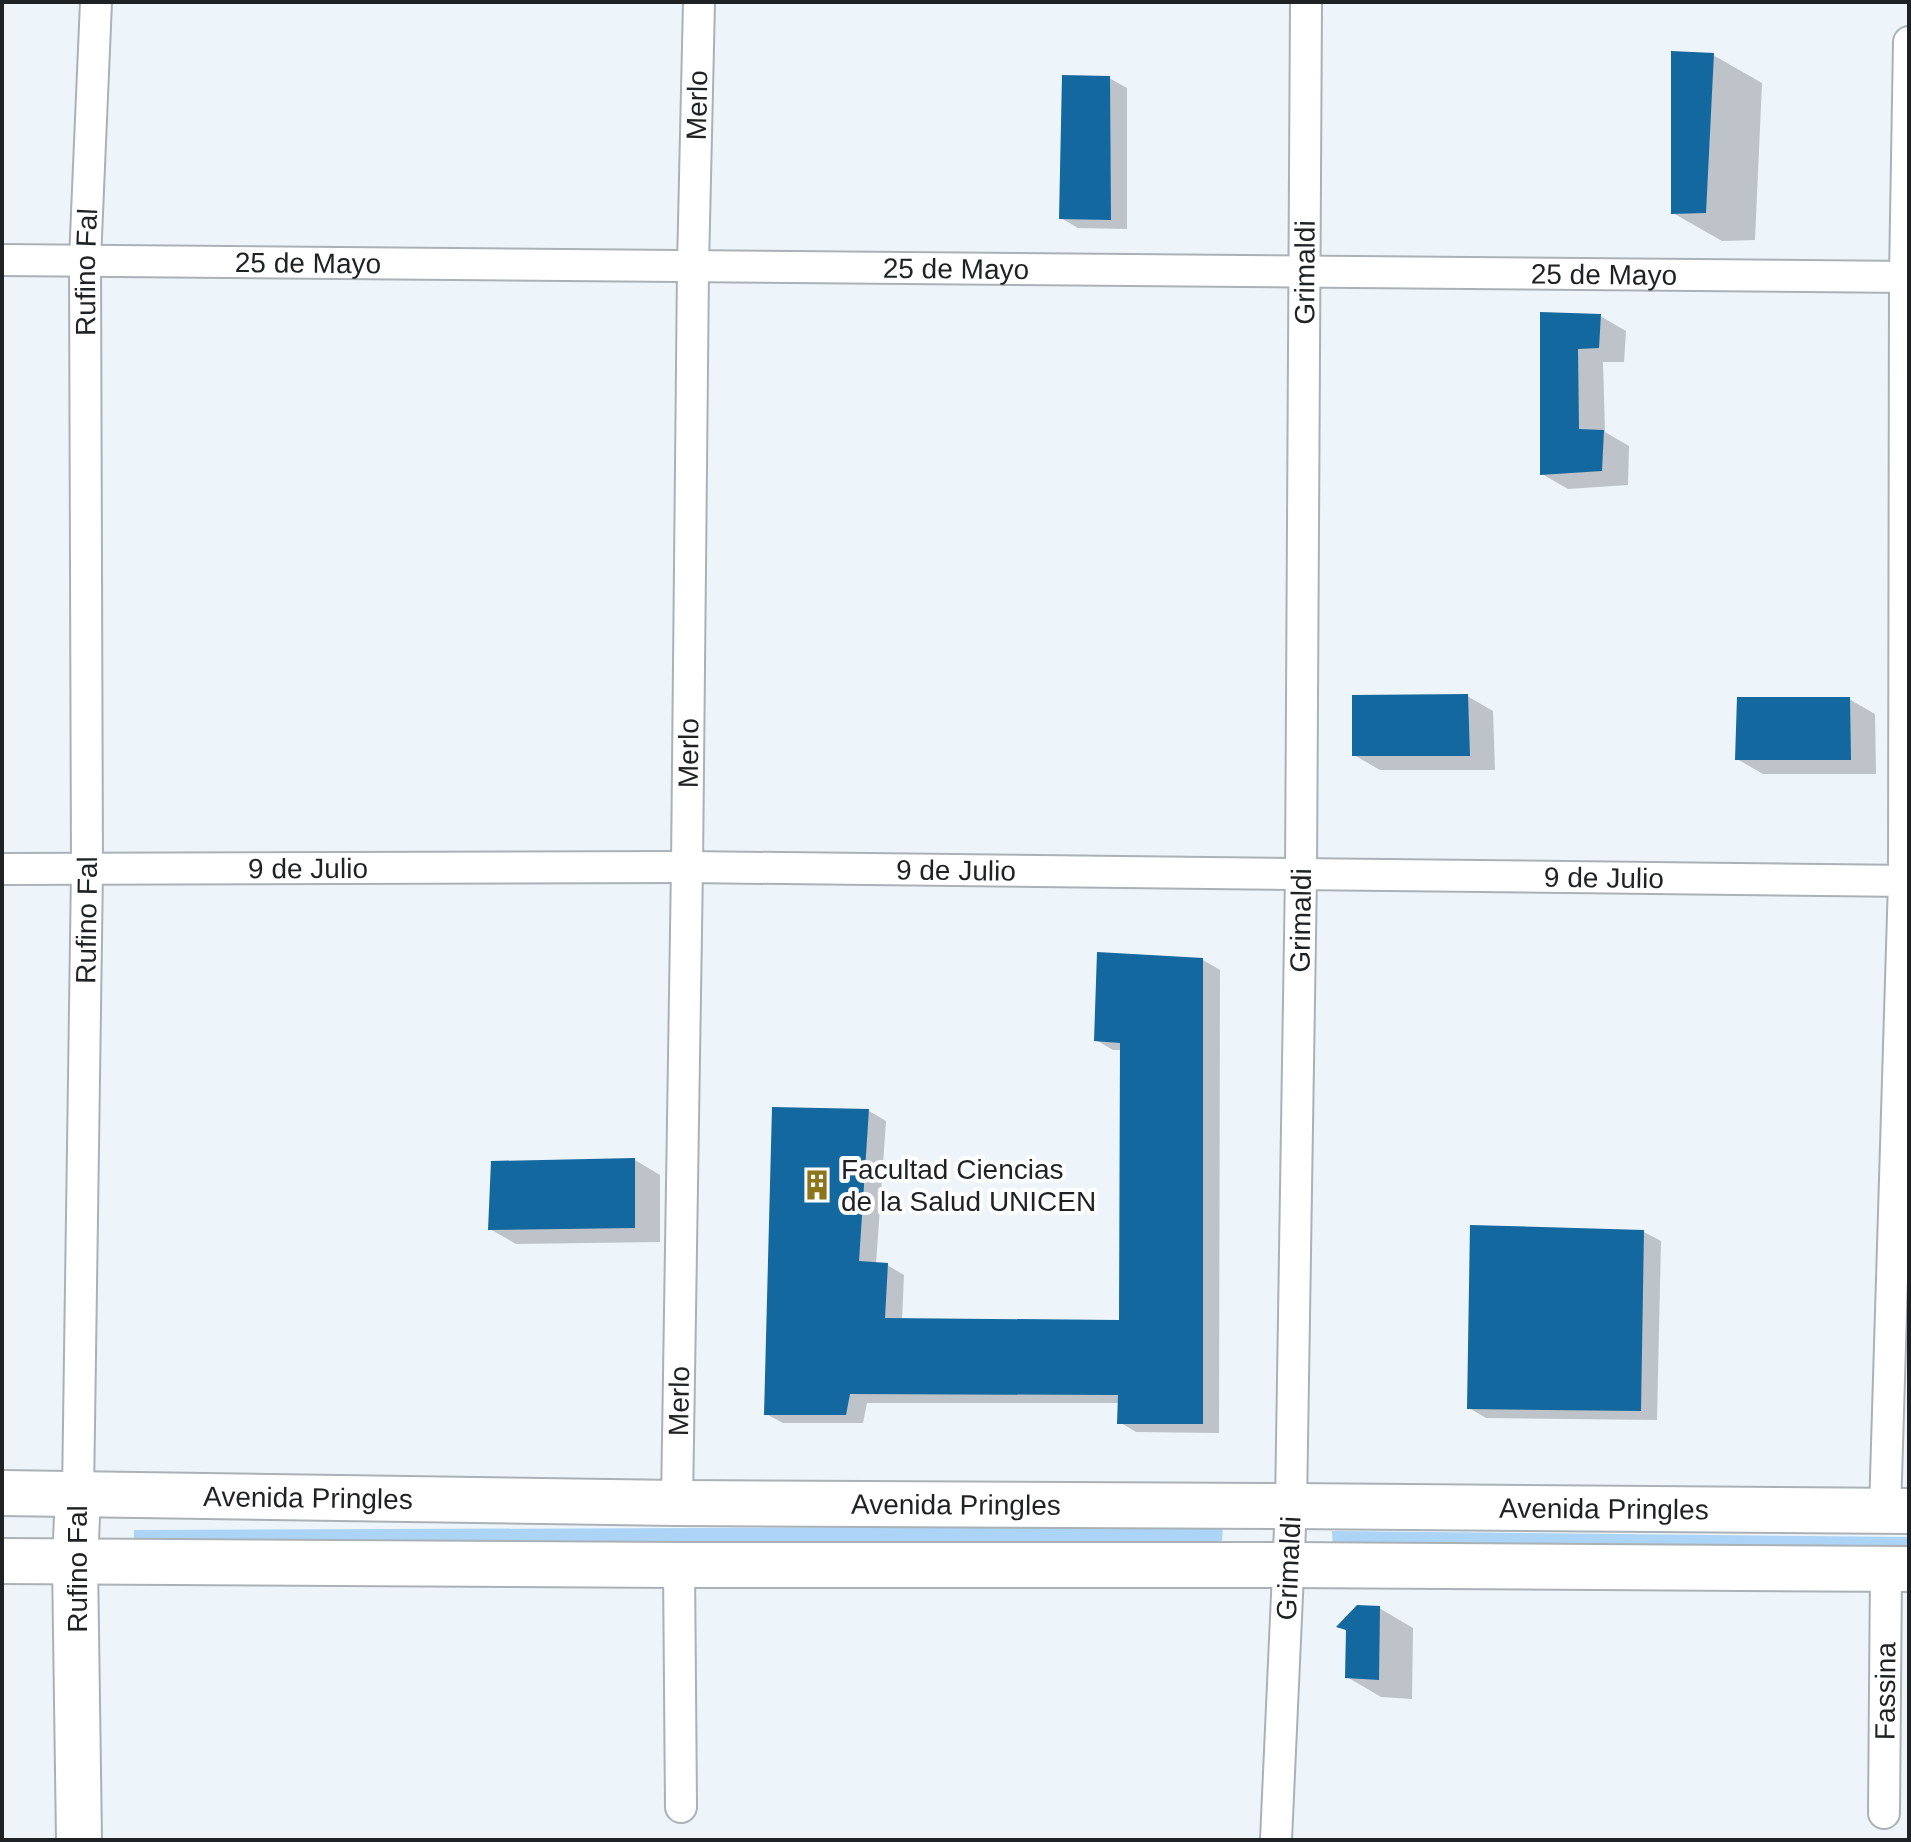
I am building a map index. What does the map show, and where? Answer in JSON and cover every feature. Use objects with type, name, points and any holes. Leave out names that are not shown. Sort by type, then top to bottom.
[{"type":"main road","name":"Avenida Pringles","points":[[2,1493],[677,1503],[1897,1511]]},
{"type":"main road","name":"Rufino Fal","points":[[78,1494],[75,1562],[79,1840]]},
{"type":"main road","name":"Avenida Pringles","points":[[2,1561],[1897,1568]]},
{"type":"street","name":"Rufino Fal","points":[[78,1494],[87,870],[85,260],[96,2]]},
{"type":"street","name":"Merlo","points":[[677,1503],[699,2]]},
{"type":"street","name":"Grimaldi","points":[[1276,1840],[1291,1506],[1301,874],[1306,2]]},
{"type":"street","points":[[1897,1511],[1906,881],[1909,42]]},
{"type":"street","name":"25 de Mayo","points":[[2,260],[1907,277]]},
{"type":"street","name":"9 de Julio","points":[[2,869],[687,867],[1906,881]]},
{"type":"street","points":[[679,1565],[681,1807]]},
{"type":"street","name":"Fassina","points":[[1884,1813],[1897,1568]]},
{"type":"shaded area","points":[[1223,1526],[1222,1541],[134,1545],[134,1530]]},
{"type":"shaded area","points":[[1332,1531],[1909,1537],[1909,1552],[1333,1547]]},
{"type":"building","points":[[1671,51],[1714,53],[1706,213],[1671,214]]},
{"type":"building","points":[[1062,75],[1110,76],[1111,220],[1059,219]]},
{"type":"building","points":[[1540,312],[1601,314],[1599,348],[1578,349],[1579,429],[1604,430],[1602,471],[1540,475]]},
{"type":"building","points":[[1468,694],[1470,756],[1352,756],[1352,695]]},
{"type":"building","points":[[1737,697],[1850,697],[1851,760],[1735,760]]},
{"type":"building","name":"Facultad Ciencias de la Salud UNICEN","points":[[1097,952],[1203,958],[1203,1424],[1117,1424],[1118,1395],[850,1394],[846,1415],[764,1415],[772,1107],[869,1109],[859,1261],[888,1263],[885,1318],[1119,1320],[1120,1043],[1094,1041]]},
{"type":"building","points":[[635,1158],[635,1228],[488,1230],[491,1161]]},
{"type":"building","points":[[1470,1225],[1644,1230],[1641,1411],[1467,1409]]},
{"type":"building","points":[[1357,1605],[1380,1606],[1379,1680],[1345,1678],[1346,1630],[1336,1627]]},
{"type":"place","name":"Facultad Ciencias de la Salud UNICEN","points":[[817,1185]]}]
